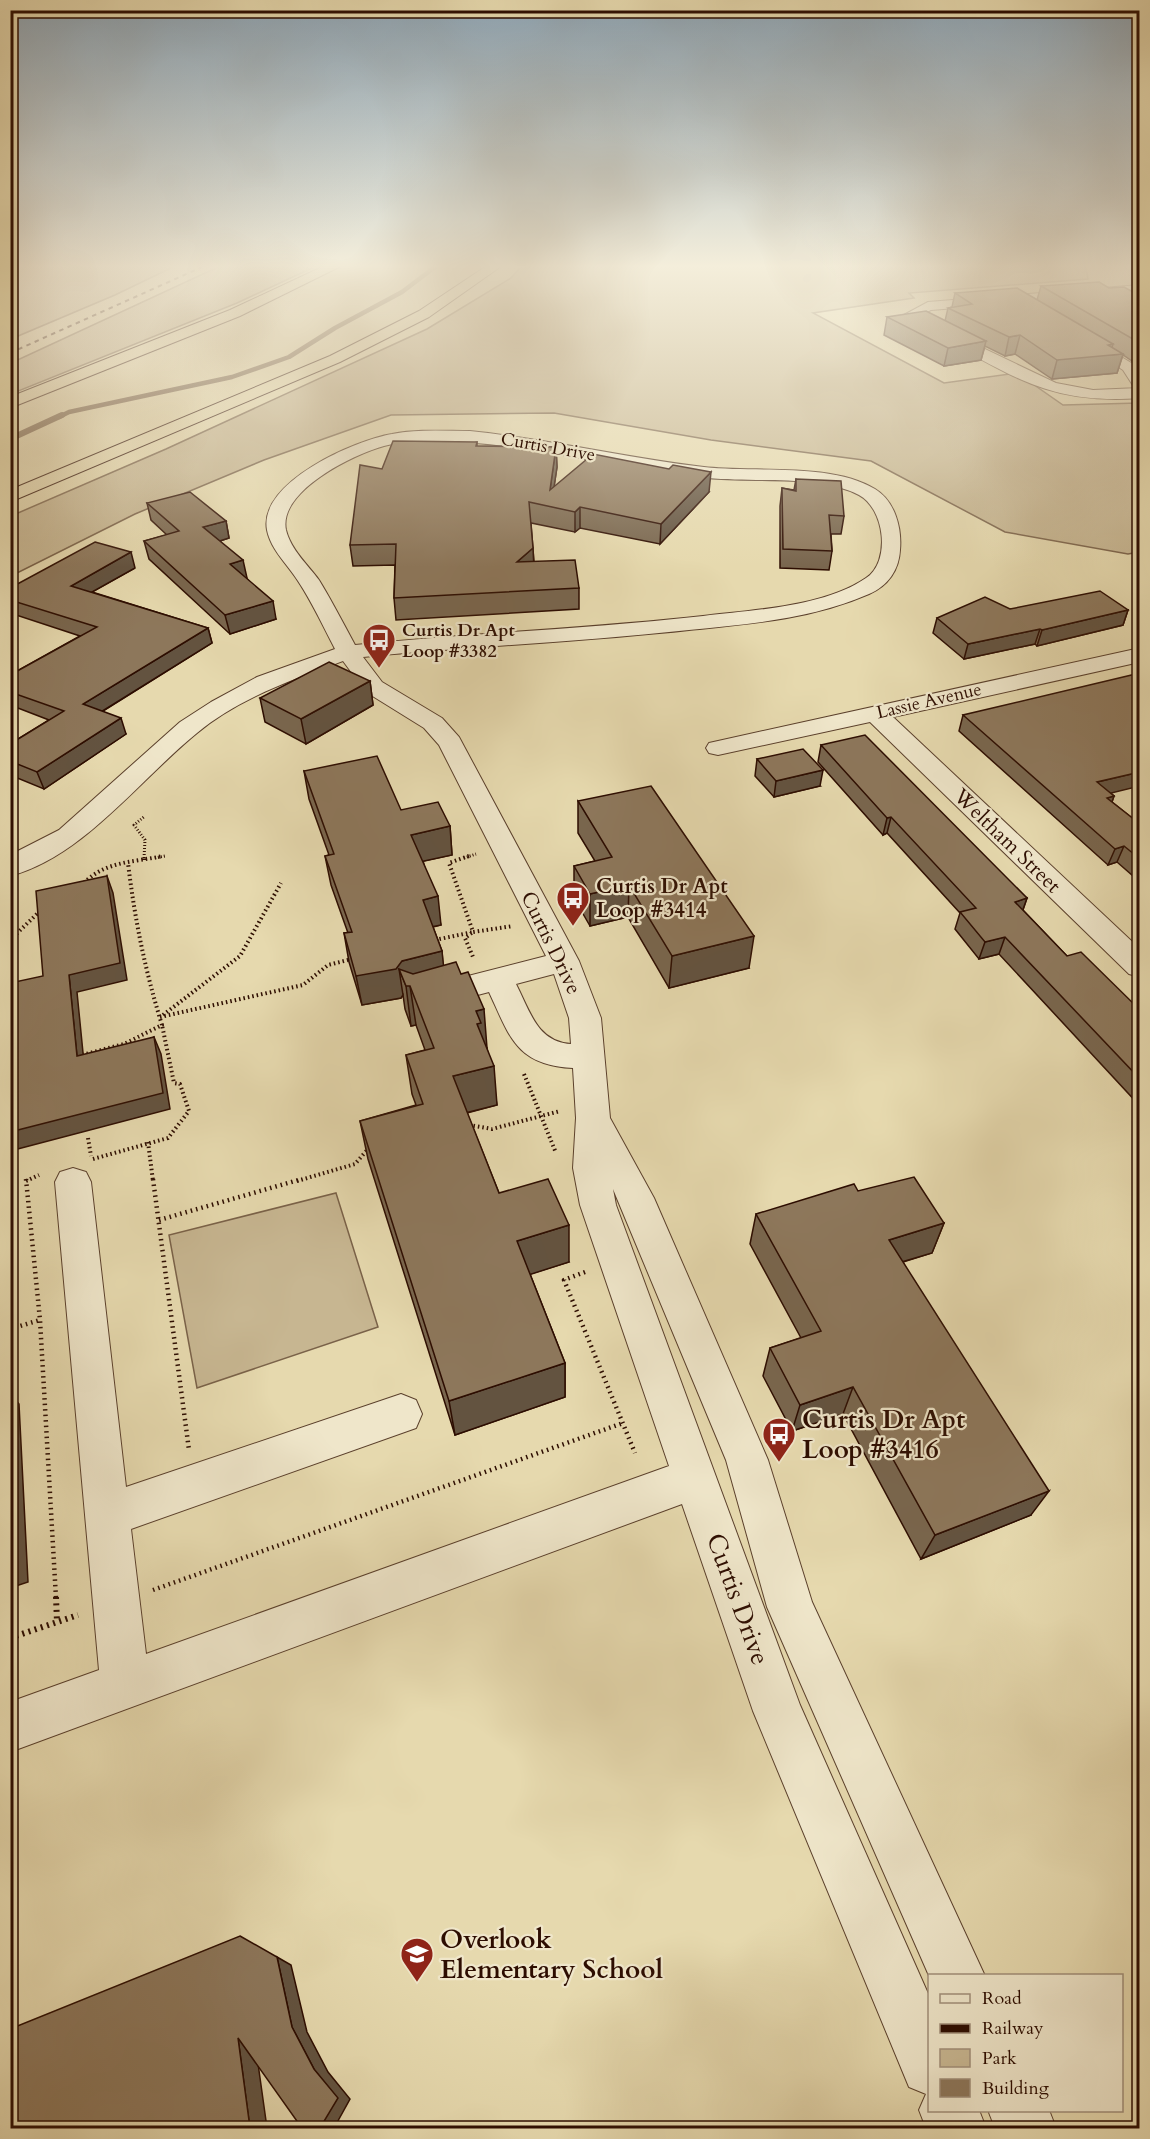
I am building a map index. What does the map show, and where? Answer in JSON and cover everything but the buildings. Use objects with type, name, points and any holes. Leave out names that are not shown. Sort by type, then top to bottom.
[{"type":"highway","points":[[10,403],[100,367]]},
{"type":"highway","points":[[10,497],[315,367]]},
{"type":"street","points":[[1011,367],[1066,392],[1140,393]]},
{"type":"street","points":[[1134,367],[1140,384]]},
{"type":"street","name":"Curtis Drive","points":[[10,867],[69,836],[189,727],[219,707],[265,682],[348,652],[455,641],[627,632],[739,619],[830,601],[862,590],[885,574],[889,564],[889,526],[885,513],[873,496],[840,483],[706,473],[494,438],[447,436],[382,441],[330,464],[300,482],[282,503],[276,525],[288,556],[307,578],[348,652],[374,687],[433,723],[450,742],[564,961],[585,1018],[590,1057],[591,1168],[597,1205],[778,1711],[928,2061]]},
{"type":"street","name":"Lassie Avenue","points":[[718,748],[1140,655]]},
{"type":"street","name":"Weltham Street","points":[[875,713],[1140,968]]},
{"type":"street","points":[[418,1000],[564,961]]},
{"type":"street","points":[[492,980],[531,1040],[541,1050],[553,1054],[590,1057]]},
{"type":"street","name":"Curtis Drive","points":[[592,1111],[636,1198],[747,1460],[790,1607],[956,1974]]},
{"type":"street","points":[[82,1171],[107,1516],[125,1686]]},
{"type":"street","points":[[107,1516],[401,1414]]},
{"type":"street","points":[[10,1727],[694,1478]]},
{"type":"street","points":[[950,2112],[956,2128]]},
{"type":"street","points":[[1018,2112],[1026,2128]]},
{"type":"path","points":[[144,860],[146,840],[134,825],[145,816]]},
{"type":"path","points":[[473,932],[449,863],[484,852]]},
{"type":"path","points":[[80,888],[91,873],[165,856]]},
{"type":"path","points":[[128,863],[137,935],[144,948],[146,972],[160,1017],[174,1083],[180,1084],[189,1111],[168,1138],[148,1142],[194,1486]]},
{"type":"path","points":[[160,1017],[240,956],[281,883]]},
{"type":"path","points":[[10,940],[47,905]]},
{"type":"path","points":[[424,942],[517,925]]},
{"type":"path","points":[[473,932],[465,938],[492,980]]},
{"type":"path","points":[[10,952],[17,988]]},
{"type":"path","points":[[160,1017],[303,985],[328,965],[360,958]]},
{"type":"path","points":[[67,1058],[124,1044],[162,1025]]},
{"type":"path","points":[[523,1071],[558,1159]]},
{"type":"path","points":[[461,1126],[471,1125],[492,1129],[541,1116],[592,1111]]},
{"type":"path","points":[[82,1171],[88,1138]]},
{"type":"path","points":[[159,1220],[355,1164],[370,1148]]},
{"type":"path","points":[[26,1179],[40,1320],[57,1622]]},
{"type":"path","points":[[596,1269],[564,1280],[635,1453]]},
{"type":"path","points":[[10,1329],[40,1320]]},
{"type":"path","points":[[10,1638],[116,1600],[154,1590],[288,1544],[623,1423]]},
{"type":"green space","points":[[11,367],[79,367],[11,394]]},
{"type":"green space","points":[[345,367],[914,367],[944,383],[1017,373],[1063,405],[1139,403],[1139,552],[1128,554],[1005,532],[871,461],[711,440],[554,413],[391,415],[264,460],[135,514],[11,576],[11,516],[166,449]]},
{"type":"green space","points":[[336,1193],[378,1327],[197,1388],[169,1235]]},
{"type":"waterway","points":[[59,417],[69,412],[232,377],[261,367]]},
{"type":"waterway","points":[[10,439],[62,415]]},
{"type":"place","name":"Curtis Dr Apt Loop #3382","points":[[379,669]]},
{"type":"place","name":"Curtis Dr Apt Loop #3414","points":[[573,927]]},
{"type":"place","name":"Curtis Dr Apt Loop #3416","points":[[779,1463]]},
{"type":"place","name":"Overlook Elementary School","points":[[417,1983]]}]
